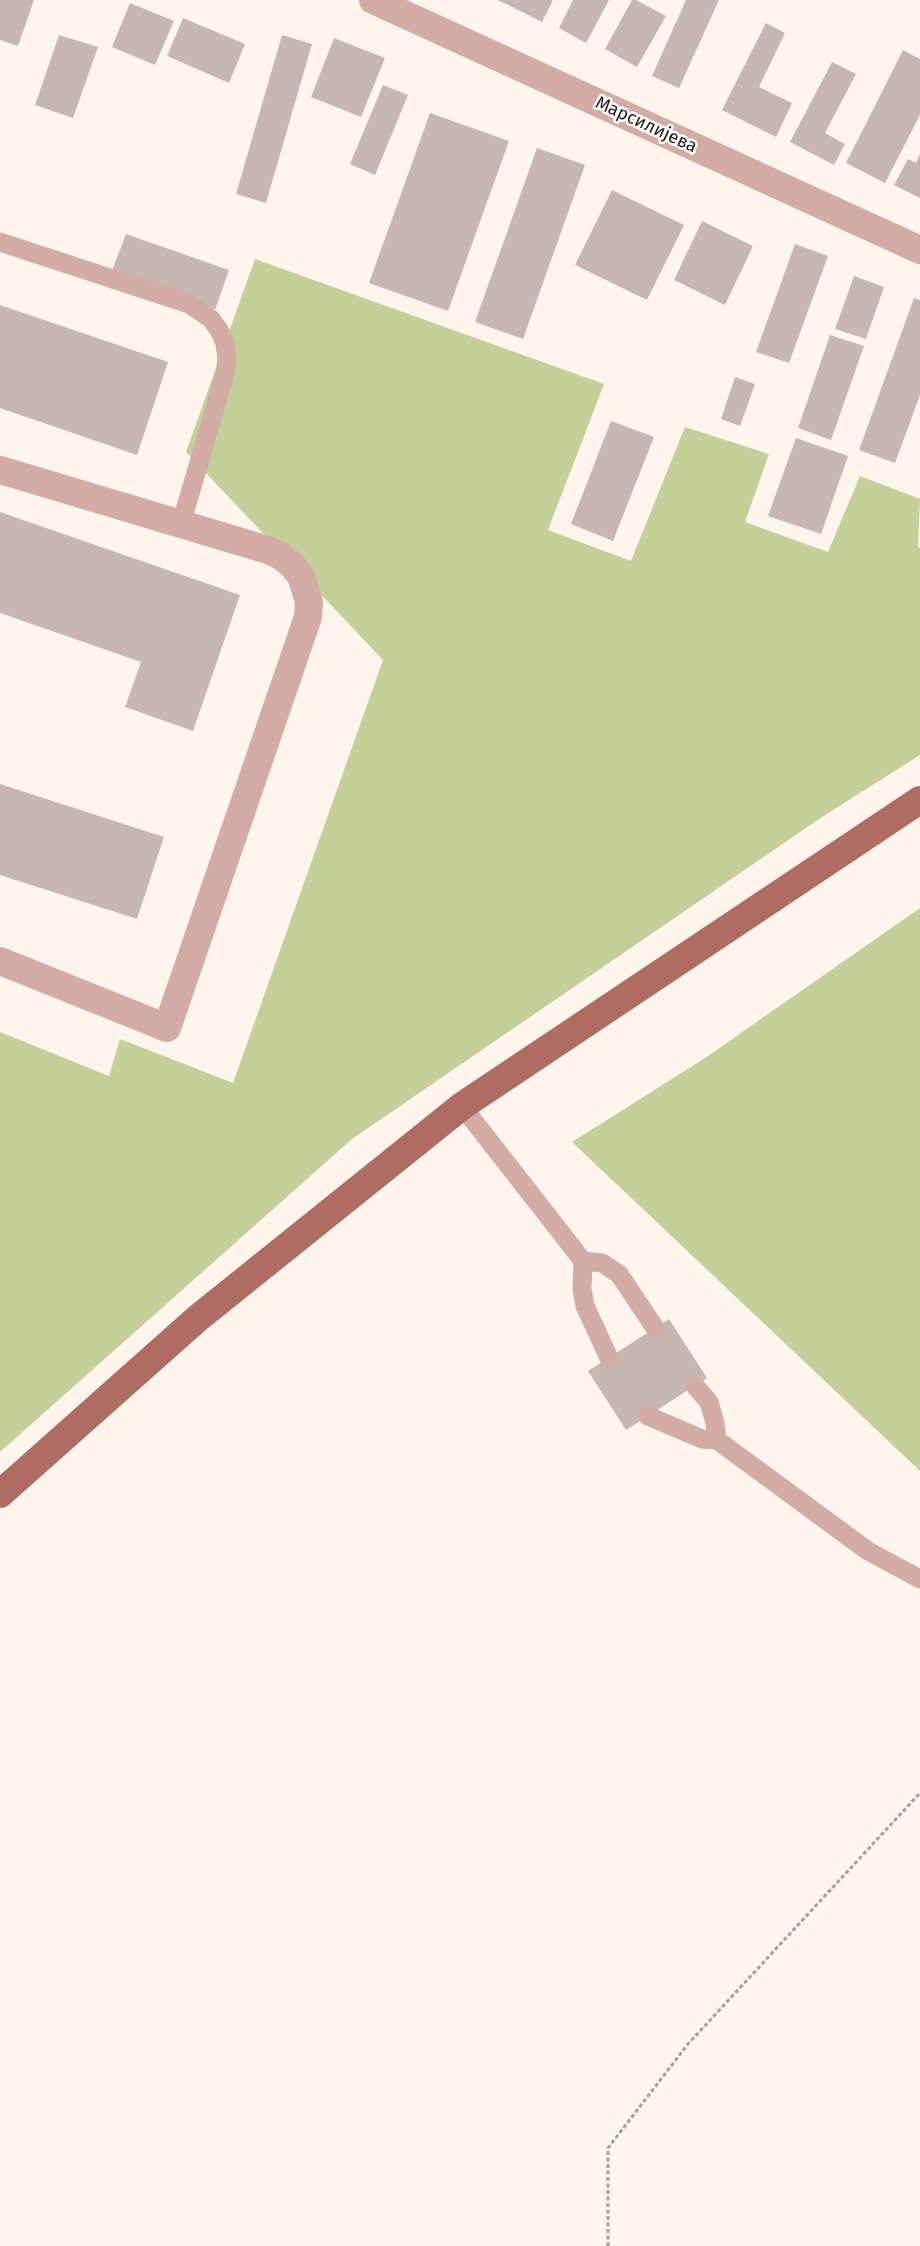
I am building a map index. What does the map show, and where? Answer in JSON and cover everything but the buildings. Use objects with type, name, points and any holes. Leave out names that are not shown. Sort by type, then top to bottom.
[{"type":"main road","points":[[0,1494],[198,1318],[462,1106],[920,800]]},
{"type":"street","name":"Марсилијева","points":[[373,0],[920,250]]},
{"type":"street","points":[[0,470],[281,556],[301,576],[309,602],[305,626],[167,1028],[0,961]]},
{"type":"lane","points":[[0,242],[189,304],[211,319],[219,330],[225,344],[227,359],[225,374],[181,524]]},
{"type":"lane","points":[[462,1106],[583,1261],[582,1289],[585,1306],[609,1358]]},
{"type":"lane","points":[[583,1261],[602,1263],[619,1274],[655,1328]]},
{"type":"lane","points":[[695,1386],[709,1402],[715,1423],[717,1440]]},
{"type":"lane","points":[[648,1416],[702,1439],[717,1440],[868,1551],[920,1579]]},
{"type":"path","points":[[608,2246],[608,2148],[688,2044],[920,1793]]},
{"type":"green space","points":[[255,259],[604,384],[548,530],[631,561],[685,427],[769,454],[745,522],[828,552],[860,476],[920,499],[918,547],[920,548],[920,755],[822,817],[352,1139],[0,1452],[0,1032],[109,1076],[120,1039],[233,1083],[383,660],[186,452]]},
{"type":"green space","points":[[920,908],[920,1471],[572,1142],[705,1058]]}]
